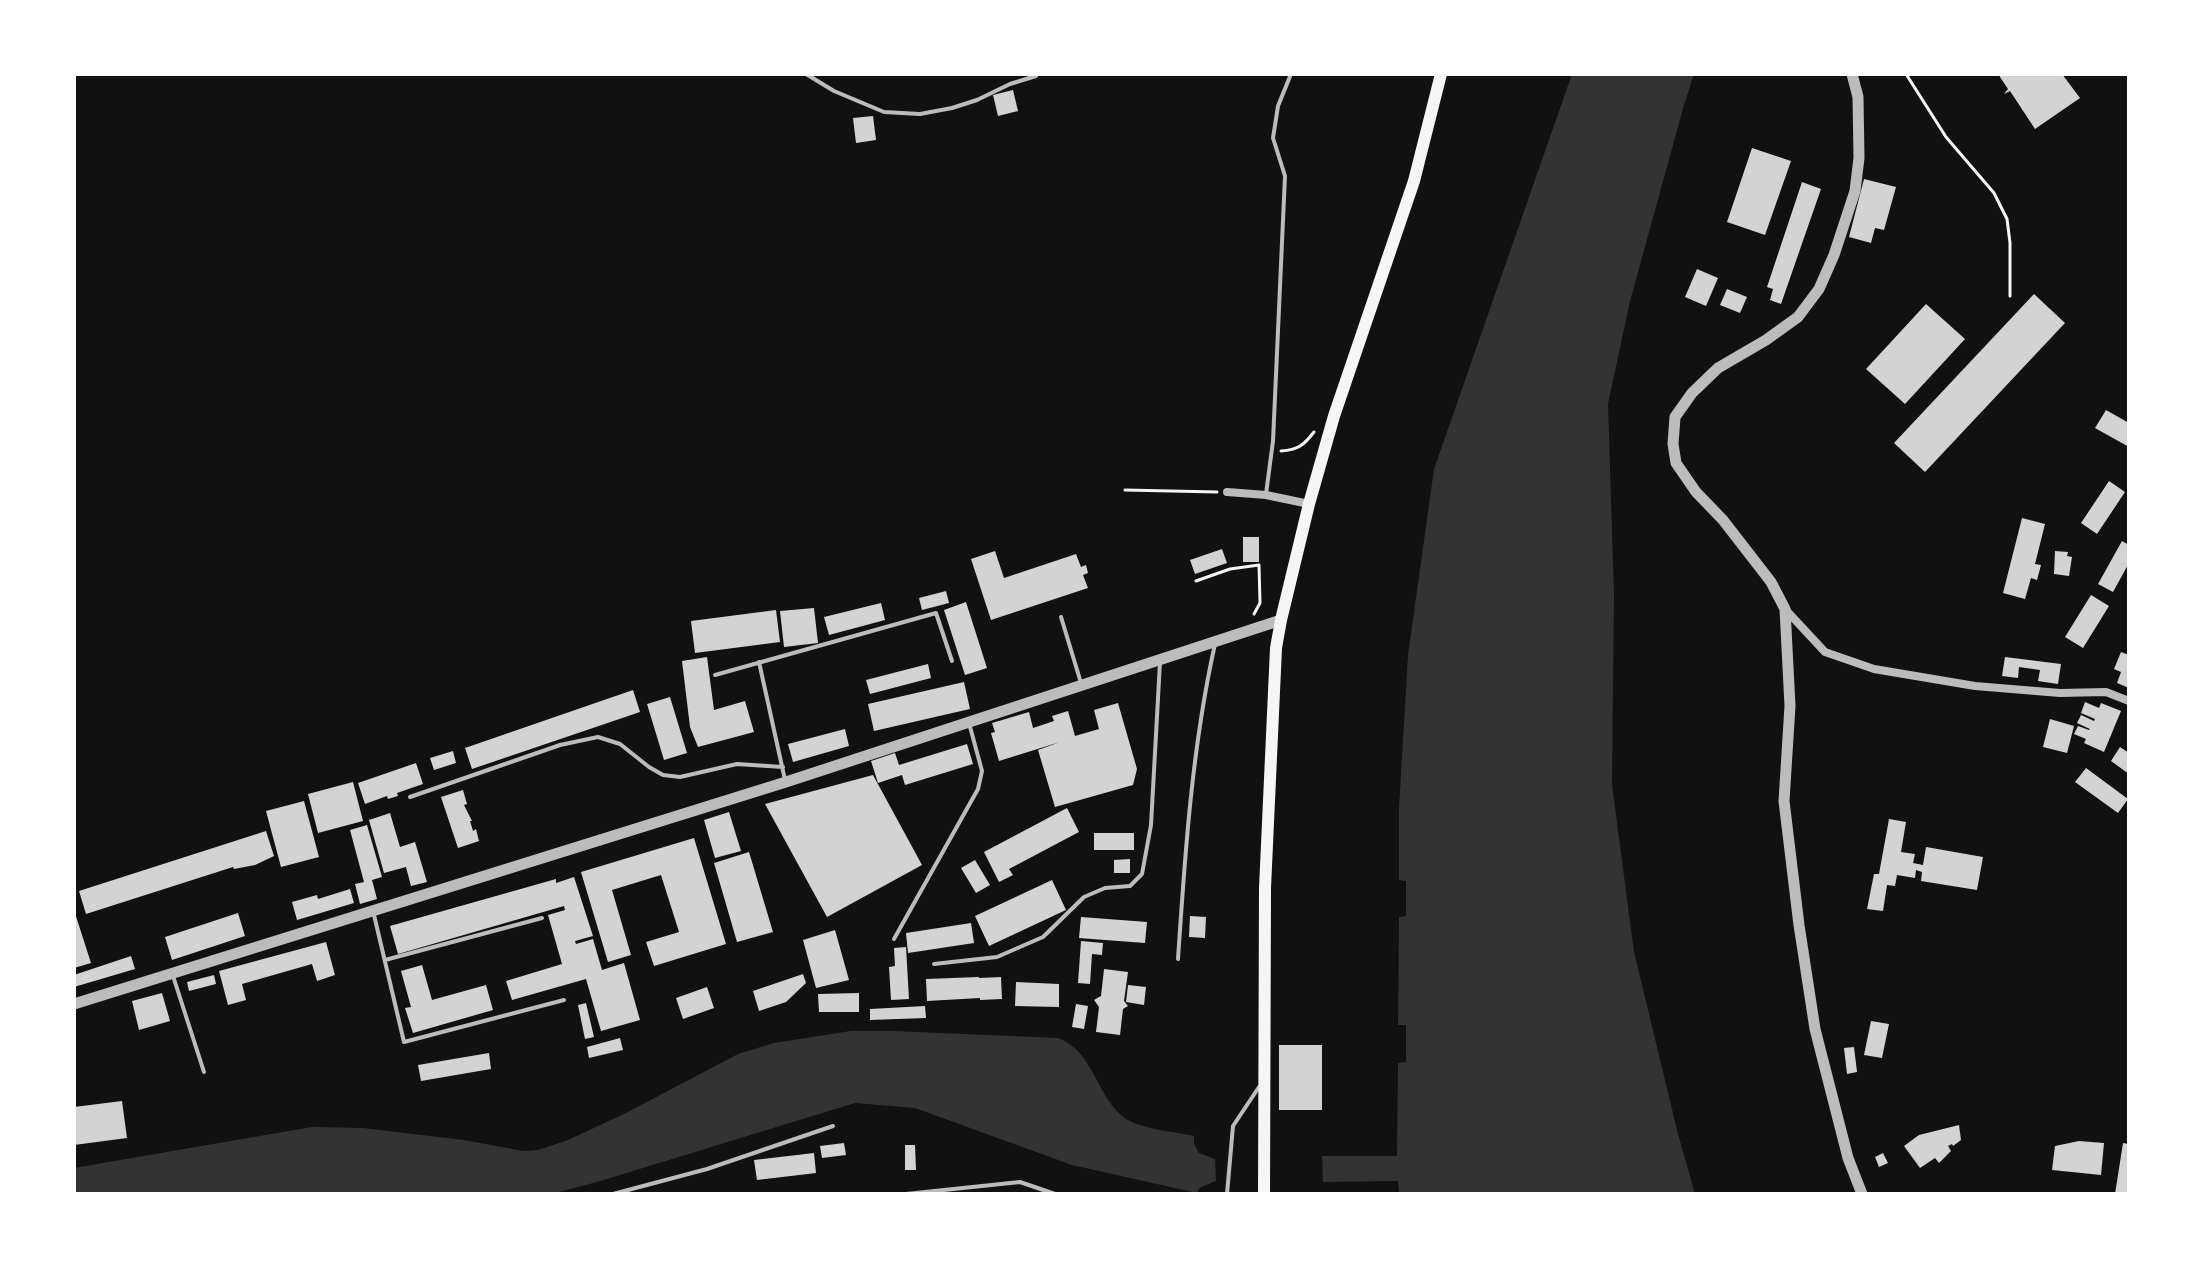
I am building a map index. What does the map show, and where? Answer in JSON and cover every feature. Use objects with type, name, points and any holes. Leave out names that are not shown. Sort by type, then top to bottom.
[{"type":"main road","points":[[1264,1194],[1265,888],[1276,648],[1309,504],[1334,416],[1414,181],[1441,74]]},
{"type":"street","points":[[1852,74],[1858,97],[1859,158],[1855,191],[1819,289],[1798,317],[1718,368],[1692,393],[1675,417],[1673,444],[1676,463],[1696,492],[1723,520],[1771,582],[1785,609],[1825,652],[1874,669],[1975,686],[2060,693],[2106,692],[2129,701]]},
{"type":"street","points":[[1227,492],[1266,495],[1309,504]]},
{"type":"street","points":[[1785,609],[1790,706],[1784,801],[1799,925],[1815,1029],[1848,1158],[1862,1194]]},
{"type":"street","points":[[74,1004],[786,782],[1281,620]]},
{"type":"lane","points":[[806,74],[834,91],[884,112],[920,114],[977,100],[1036,76]]},
{"type":"lane","points":[[1266,495],[1273,441],[1285,176],[1273,138],[1278,106],[1291,74]]},
{"type":"lane","points":[[715,675],[936,613],[952,661]]},
{"type":"lane","points":[[1061,617],[1082,685]]},
{"type":"lane","points":[[1178,959],[1185,857],[1204,694],[1215,642]]},
{"type":"lane","points":[[934,964],[997,957],[1043,937],[1084,897],[1105,888],[1130,886],[1142,874],[1151,825],[1160,660]]},
{"type":"lane","points":[[759,662],[786,782]]},
{"type":"lane","points":[[894,939],[978,789],[982,771],[968,721]]},
{"type":"lane","points":[[410,797],[560,745],[598,737],[620,744],[663,775],[680,777],[737,764],[783,767]]},
{"type":"lane","points":[[373,912],[404,1042],[564,1000]]},
{"type":"lane","points":[[385,960],[542,918]]},
{"type":"lane","points":[[172,974],[204,1072]]},
{"type":"lane","points":[[1227,1194],[1233,1126],[1265,1078]]},
{"type":"lane","points":[[613,1194],[707,1169],[833,1126]]},
{"type":"lane","points":[[906,1194],[1020,1182],[1055,1194]]},
{"type":"path","points":[[1906,74],[1946,137],[1994,193],[2007,219],[2010,296]]},
{"type":"path","points":[[1125,490],[1227,492]]},
{"type":"path","points":[[1196,581],[1230,569],[1259,565],[1260,603],[1249,620]]},
{"type":"shaded area","points":[[1572,74],[1694,74],[1630,301],[1608,404],[1614,594],[1612,785],[1634,952],[1695,1194],[1399,1194],[1398,1181],[1323,1182],[1322,1156],[1397,1156],[1398,1063],[1406,1062],[1406,1025],[1398,1025],[1399,917],[1406,916],[1406,881],[1399,880],[1399,808],[1408,655],[1434,469]]},
{"type":"shaded area","points":[[851,1031],[1058,1038],[1080,1054],[1108,1099],[1126,1119],[1150,1128],[1194,1136],[1199,1153],[1215,1159],[1216,1181],[1199,1188],[1197,1193],[1072,1165],[915,1108],[855,1103],[551,1194],[74,1194],[74,1168],[312,1127],[363,1128],[464,1140],[523,1151],[538,1150],[568,1140],[626,1113],[738,1054],[774,1043]]},
{"type":"building","points":[[1998,74],[2062,74],[2080,98],[2035,129],[2010,91],[2004,94],[2008,89]]},
{"type":"building","points":[[1013,90],[1018,111],[998,116],[993,95]]},
{"type":"building","points":[[873,116],[876,140],[856,143],[853,118]]},
{"type":"building","points":[[1752,148],[1791,161],[1765,235],[1727,222]]},
{"type":"building","points":[[1864,179],[1896,187],[1884,230],[1875,228],[1871,243],[1849,237]]},
{"type":"building","points":[[1802,182],[1821,189],[1781,304],[1770,300],[1773,289],[1767,287]]},
{"type":"building","points":[[1697,269],[1718,278],[1706,306],[1685,297]]},
{"type":"building","points":[[1727,289],[1747,297],[1740,313],[1720,305]]},
{"type":"building","points":[[2034,294],[2065,323],[1925,472],[1894,443]]},
{"type":"building","points":[[1926,304],[1965,339],[1905,404],[1866,369]]},
{"type":"building","points":[[2106,410],[2129,423],[2129,447],[2095,428]]},
{"type":"building","points":[[2109,481],[2125,492],[2097,534],[2081,523]]},
{"type":"building","points":[[2022,518],[2045,524],[2035,564],[2041,565],[2037,580],[2031,578],[2025,599],[2003,593]]},
{"type":"building","points":[[1243,537],[1259,537],[1259,562],[1243,562]]},
{"type":"building","points":[[2122,541],[2129,545],[2129,563],[2113,592],[2098,584]]},
{"type":"building","points":[[1222,549],[1227,563],[1195,574],[1190,560]]},
{"type":"building","points":[[995,551],[1004,578],[1076,554],[1081,567],[1086,565],[1088,573],[1083,575],[1088,588],[991,620],[971,559]]},
{"type":"building","points":[[2055,551],[2068,552],[2067,556],[2072,557],[2069,576],[2054,574]]},
{"type":"building","points":[[946,591],[949,603],[922,610],[919,598]]},
{"type":"building","points":[[2091,595],[2109,606],[2083,648],[2065,637]]},
{"type":"building","points":[[966,602],[987,668],[965,675],[944,610]]},
{"type":"building","points":[[881,603],[885,620],[829,635],[824,617]]},
{"type":"building","points":[[814,608],[818,643],[784,647],[780,611]]},
{"type":"building","points":[[776,610],[780,642],[695,653],[691,621]]},
{"type":"building","points":[[2121,652],[2129,655],[2129,688],[2117,683],[2121,672],[2114,669]]},
{"type":"building","points":[[707,657],[714,710],[745,701],[754,732],[698,747],[690,727],[682,661]]},
{"type":"building","points":[[2005,657],[2061,664],[2058,684],[2038,681],[2040,670],[2019,667],[2018,678],[2002,676]]},
{"type":"building","points":[[928,664],[931,678],[870,694],[866,680]]},
{"type":"building","points":[[964,682],[970,709],[874,731],[868,704]]},
{"type":"building","points":[[633,690],[640,712],[472,769],[465,748]]},
{"type":"building","points":[[670,697],[687,753],[664,760],[647,704]]},
{"type":"building","points":[[2085,702],[2099,708],[2101,703],[2121,711],[2104,752],[2084,743],[2086,739],[2074,734],[2078,726],[2090,729],[2077,723],[2081,715],[2095,719],[2081,713]]},
{"type":"building","points":[[1118,703],[1137,769],[1133,785],[1055,807],[1038,750],[1060,742],[999,761],[991,733],[995,732],[992,723],[1029,712],[1033,728],[1054,721],[1052,716],[1068,711],[1075,736],[1099,729],[1094,710]]},
{"type":"building","points":[[2050,719],[2074,726],[2067,753],[2043,747]]},
{"type":"building","points":[[845,729],[849,746],[793,762],[788,744]]},
{"type":"building","points":[[967,744],[973,764],[905,785],[902,775],[878,783],[871,761],[895,753],[899,765]]},
{"type":"building","points":[[2120,747],[2129,753],[2129,774],[2111,761]]},
{"type":"building","points":[[453,751],[456,763],[434,770],[430,758]]},
{"type":"building","points":[[416,763],[423,784],[397,793],[398,796],[388,799],[387,796],[365,804],[358,783]]},
{"type":"building","points":[[2086,768],[2128,799],[2118,813],[2075,782]]},
{"type":"building","points":[[873,775],[922,865],[827,917],[765,804]]},
{"type":"building","points":[[353,782],[363,821],[318,833],[308,794]]},
{"type":"building","points":[[463,790],[467,804],[464,805],[479,841],[458,848],[441,797]]},
{"type":"building","points":[[304,801],[319,857],[281,867],[266,811]]},
{"type":"building","points":[[1067,808],[1079,832],[1009,869],[1013,875],[999,882],[984,852]]},
{"type":"building","points":[[729,812],[741,851],[715,858],[704,820]]},
{"type":"building","points":[[390,813],[400,847],[415,842],[427,882],[411,886],[406,867],[384,873],[369,820]]},
{"type":"building","points":[[1889,819],[1906,822],[1901,852],[1915,854],[1913,863],[1923,865],[1926,847],[1983,857],[1977,890],[1921,881],[1922,872],[1916,870],[1915,878],[1897,875],[1895,886],[1887,885],[1883,911],[1867,909],[1874,874],[1879,874]]},
{"type":"building","points":[[367,825],[382,877],[372,880],[377,899],[360,904],[355,884],[364,882],[350,830]]},
{"type":"building","points":[[266,831],[274,856],[255,865],[233,867],[86,914],[79,891]]},
{"type":"building","points":[[1094,833],[1134,833],[1134,850],[1094,850]]},
{"type":"building","points":[[694,838],[726,944],[654,966],[646,942],[679,932],[661,875],[612,890],[631,955],[608,962],[581,872]]},
{"type":"building","points":[[749,852],[773,932],[737,942],[714,863]]},
{"type":"building","points":[[1130,859],[1130,873],[1114,873],[1114,860]]},
{"type":"building","points":[[975,860],[990,885],[976,893],[961,868]]},
{"type":"building","points":[[574,877],[593,936],[575,941],[576,944],[593,939],[602,970],[624,963],[640,1020],[601,1031],[586,979],[512,1000],[506,981],[562,964],[548,915],[565,910],[564,906],[398,954],[390,926],[556,879],[556,883]]},
{"type":"building","points":[[1052,880],[1066,910],[989,946],[975,916]]},
{"type":"building","points":[[350,889],[354,903],[297,920],[292,902],[317,895],[318,899]]},
{"type":"building","points":[[74,910],[91,963],[74,968]]},
{"type":"building","points":[[238,913],[245,936],[172,960],[165,937]]},
{"type":"building","points":[[1190,916],[1206,917],[1205,938],[1189,937]]},
{"type":"building","points":[[1081,917],[1147,922],[1145,943],[1079,938]]},
{"type":"building","points":[[971,923],[974,943],[908,953],[906,933]]},
{"type":"building","points":[[835,930],[849,980],[816,988],[803,940]]},
{"type":"building","points":[[1081,941],[1103,943],[1102,955],[1092,954],[1090,984],[1078,983]]},
{"type":"building","points":[[326,942],[335,975],[317,981],[312,964],[242,984],[246,1000],[228,1005],[219,971]]},
{"type":"building","points":[[906,947],[909,999],[891,1000],[889,967],[895,966],[894,948]]},
{"type":"building","points":[[131,956],[135,969],[74,987],[74,975]]},
{"type":"building","points":[[422,965],[432,1000],[486,985],[493,1010],[413,1033],[405,1008],[411,1007],[401,971]]},
{"type":"building","points":[[1104,969],[1128,972],[1124,1001],[1128,1006],[1123,1009],[1120,1035],[1096,1032],[1099,1007],[1094,1000],[1101,996]]},
{"type":"building","points":[[803,974],[806,983],[786,1002],[759,1011],[753,991]]},
{"type":"building","points":[[214,975],[216,984],[189,991],[187,982]]},
{"type":"building","points":[[1001,977],[1002,999],[927,1001],[926,979]]},
{"type":"building","points":[[1016,982],[1059,984],[1059,1007],[1015,1006]]},
{"type":"building","points":[[1128,985],[1146,987],[1144,1005],[1126,1002]]},
{"type":"building","points":[[707,987],[714,1008],[683,1019],[676,998]]},
{"type":"building","points":[[162,993],[170,1021],[139,1030],[132,1001]]},
{"type":"building","points":[[859,993],[859,1012],[819,1012],[818,994]]},
{"type":"building","points":[[586,1003],[594,1037],[585,1039],[578,1005]]},
{"type":"building","points":[[1076,1004],[1088,1006],[1084,1029],[1072,1027]]},
{"type":"building","points":[[925,1006],[926,1018],[870,1020],[870,1009]]},
{"type":"building","points":[[1871,1021],[1889,1024],[1882,1058],[1864,1055]]},
{"type":"building","points":[[620,1038],[623,1050],[589,1058],[587,1047]]},
{"type":"building","points":[[1279,1045],[1322,1045],[1322,1110],[1279,1110]]},
{"type":"building","points":[[1854,1047],[1857,1072],[1847,1074],[1844,1048]]},
{"type":"building","points":[[489,1053],[491,1069],[421,1081],[418,1065]]},
{"type":"building","points":[[122,1101],[127,1138],[74,1145],[74,1107]]},
{"type":"building","points":[[1959,1125],[1961,1140],[1948,1146],[1951,1151],[1939,1163],[1935,1158],[1920,1168],[1904,1146],[1919,1135]]},
{"type":"building","points":[[2079,1141],[2104,1143],[2101,1175],[2052,1170],[2055,1146]]},
{"type":"building","points":[[844,1143],[846,1155],[822,1158],[820,1146]]},
{"type":"building","points":[[2123,1143],[2129,1144],[2129,1194],[2115,1194]]},
{"type":"building","points":[[905,1145],[915,1145],[916,1170],[905,1170]]},
{"type":"building","points":[[814,1153],[816,1173],[757,1180],[754,1160]]},
{"type":"building","points":[[1883,1153],[1888,1163],[1879,1167],[1875,1157]]}]
